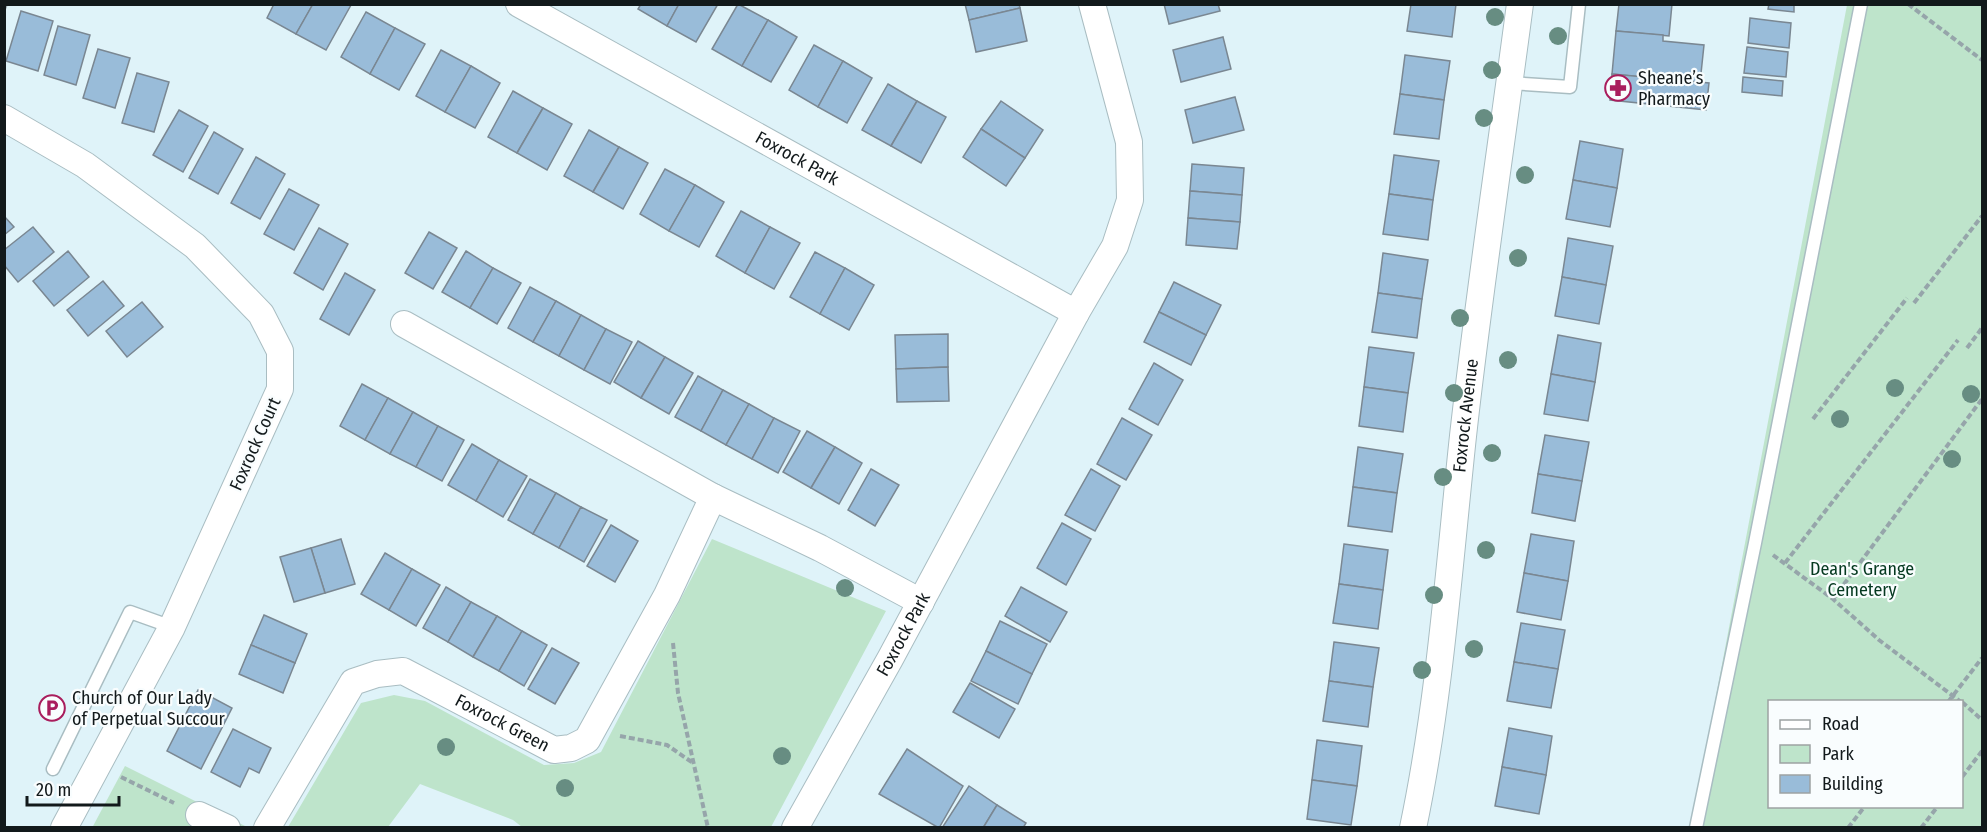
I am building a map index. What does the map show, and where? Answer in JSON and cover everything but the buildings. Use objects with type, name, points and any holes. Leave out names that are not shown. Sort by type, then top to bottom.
[{"type":"street","name":"Foxrock Park","points":[[519,4],[1076,313]]},
{"type":"street","name":"Foxrock Park","points":[[803,825],[1076,313],[1115,246],[1130,200],[1129,142],[1092,4]]},
{"type":"street","name":"Foxrock Avenue","points":[[1413,828],[1424,773],[1451,568],[1463,436],[1520,4]]},
{"type":"street","name":"Foxrock Court","points":[[4,118],[85,165],[195,246],[261,314],[280,351],[280,389],[172,627],[64,828]]},
{"type":"street","points":[[404,324],[713,497],[819,548],[921,602]]},
{"type":"street","points":[[592,734],[667,595],[713,497]]},
{"type":"street","name":"Foxrock Green","points":[[267,828],[353,682],[377,674],[403,671],[554,750],[571,748],[587,740],[592,734]]},
{"type":"street","points":[[199,815],[227,828]]},
{"type":"lane","points":[[1510,83],[1570,87],[1579,4]]},
{"type":"lane","points":[[1696,828],[1755,543],[1861,4]]},
{"type":"lane","points":[[53,769],[130,612],[172,627]]},
{"type":"path","points":[[4,9],[6,4]]},
{"type":"path","points":[[1908,4],[1983,60]]},
{"type":"path","points":[[1914,303],[1983,216]]},
{"type":"path","points":[[1813,419],[1907,298]]},
{"type":"path","points":[[1967,348],[1983,328]]},
{"type":"path","points":[[1785,563],[1958,340]]},
{"type":"path","points":[[1833,599],[1983,399]]},
{"type":"path","points":[[1755,543],[1833,599],[1880,640],[1959,700]]},
{"type":"path","points":[[667,595],[678,693],[708,828]]},
{"type":"path","points":[[1949,700],[1983,658]]},
{"type":"path","points":[[1963,704],[1983,720]]},
{"type":"path","points":[[592,734],[636,737],[667,745],[693,763]]},
{"type":"path","points":[[1963,776],[1983,751]]},
{"type":"path","points":[[98,766],[199,815]]},
{"type":"path","points":[[1848,828],[1864,808]]},
{"type":"path","points":[[1921,828],[1937,808]]},
{"type":"green space","name":"Dean's Grange Cemetery","points":[[1847,5],[1982,5],[1982,827],[1691,828]]},
{"type":"green space","points":[[712,539],[886,611],[771,827],[522,827],[513,820],[420,784],[388,827],[288,827],[361,703],[394,695],[425,701],[544,765],[574,763],[601,752]]},
{"type":"green space","points":[[125,766],[247,827],[92,828]]},
{"type":"place","name":"Sheane’s Pharmacy","points":[[1618,88]]},
{"type":"place","name":"Church of Our Lady of Perpetual Succour","points":[[52,708]]}]
